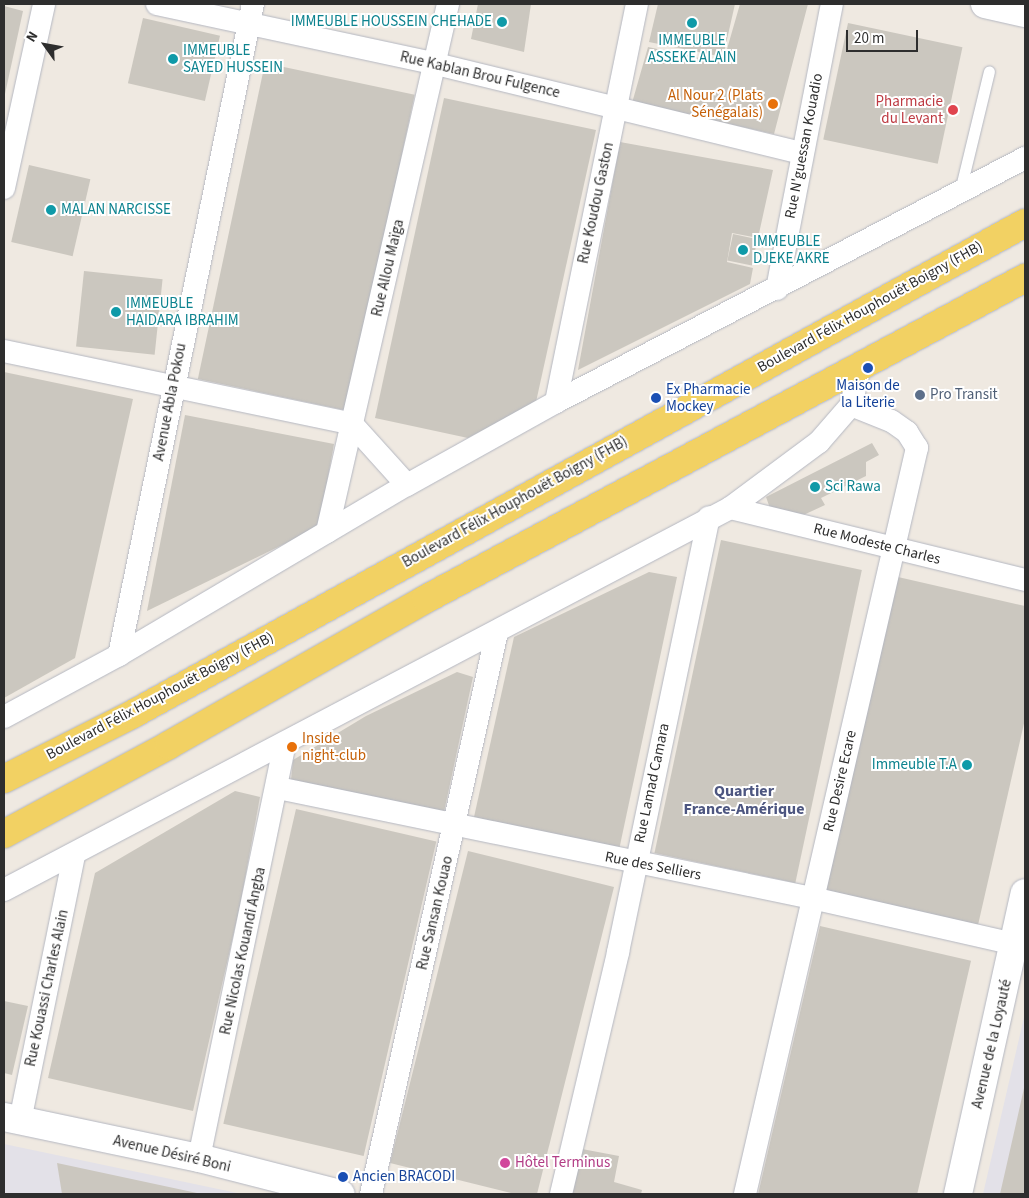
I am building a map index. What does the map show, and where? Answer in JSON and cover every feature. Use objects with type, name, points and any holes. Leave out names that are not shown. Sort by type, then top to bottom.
[{"type":"main road","name":"Boulevard Félix Houphouët Boigny (FHB)","points":[[4,779],[133,714],[1025,223]]},
{"type":"main road","points":[[4,834],[169,745],[426,599],[861,363],[1025,278]]},
{"type":"main road","name":"Avenue de la Loyauté","points":[[958,1194],[1020,941],[1025,893]]},
{"type":"main road","name":"Avenue Désiré Boni","points":[[12,1119],[199,1158],[340,1194]]},
{"type":"street","points":[[4,188],[44,4]]},
{"type":"street","name":"Rue Kablan Brou Fulgence","points":[[157,4],[251,14],[436,64],[801,153]]},
{"type":"street","name":"Rue Allou Maïga","points":[[327,532],[436,64],[448,4]]},
{"type":"street","name":"Rue Koudou Gaston","points":[[556,402],[618,108],[637,4]]},
{"type":"street","name":"Rue N'guessan Kouadio","points":[[777,289],[801,153],[832,4]]},
{"type":"street","name":"Avenue Abla Pokou","points":[[119,655],[173,385],[251,14]]},
{"type":"street","points":[[4,717],[119,655],[407,485],[556,402],[777,289],[1025,158]]},
{"type":"street","points":[[4,350],[352,424],[407,485]]},
{"type":"street","points":[[4,890],[286,744],[709,517],[730,508],[819,442],[851,405],[861,363]]},
{"type":"street","name":"Rue Desire Ecare","points":[[745,1194],[917,448],[908,432],[891,421],[851,405]]},
{"type":"street","name":"Rue Modeste Charles","points":[[730,508],[1025,580]]},
{"type":"street","name":"Rue Lamad Camara","points":[[561,1194],[618,952],[635,862],[709,517]]},
{"type":"street","name":"Rue Sansan Kouao","points":[[371,1194],[455,826],[474,723],[497,632]]},
{"type":"street","name":"Rue Nicolas Kouandi Angba","points":[[199,1158],[286,744]]},
{"type":"street","name":"Rue des Selliers","points":[[278,788],[1020,941]]},
{"type":"street","name":"Rue Kouassi Charles Alain","points":[[12,1119],[74,855]]},
{"type":"lane","points":[[959,194],[989,71]]},
{"type":"shaded area","points":[[1025,1013],[1025,1194],[983,1194]]},
{"type":"shaded area","points":[[4,1144],[242,1194],[4,1194]]},
{"type":"building","name":"IMMEUBLE HOUSSEIN CHEHADE","points":[[478,4],[531,4],[524,52],[471,39]]},
{"type":"building","name":"IMMEUBLE ASSEKE ALAIN","points":[[658,4],[735,4],[723,57],[649,42]]},
{"type":"building","points":[[740,4],[808,4],[774,134],[632,103],[648,47],[723,63]]},
{"type":"building","points":[[4,6],[23,11],[5,94],[4,94]]},
{"type":"building","name":"IMMEUBLE SAYED HUSSEIN","points":[[143,18],[220,36],[205,101],[128,83]]},
{"type":"building","points":[[848,23],[962,47],[938,164],[823,139]]},
{"type":"building","points":[[265,63],[415,95],[348,411],[198,379]]},
{"type":"building","points":[[444,98],[596,130],[536,402],[468,438],[375,418]]},
{"type":"building","points":[[620,142],[773,170],[758,238],[732,233],[727,262],[753,268],[750,284],[578,370]]},
{"type":"building","name":"MALAN NARCISSE","points":[[29,165],[90,179],[73,256],[11,242]]},
{"type":"building","name":"IMMEUBLE DJEKE AKRE","points":[[733,234],[757,239],[752,266],[727,260]]},
{"type":"building","name":"IMMEUBLE HAIDARA IBRAHIM","points":[[84,271],[163,279],[155,355],[76,347]]},
{"type":"building","points":[[4,372],[133,399],[75,658],[4,698]]},
{"type":"building","points":[[185,415],[334,444],[319,527],[147,611]]},
{"type":"building","name":"Sci Rawa","points":[[872,443],[879,455],[866,462],[866,476],[821,498],[825,505],[797,518],[771,511],[766,497]]},
{"type":"building","points":[[721,540],[862,570],[795,883],[654,853]]},
{"type":"building","points":[[649,572],[677,577],[619,850],[474,817],[514,637]]},
{"type":"building","points":[[898,577],[1025,606],[1025,719],[978,925],[826,890]]},
{"type":"building","points":[[457,672],[473,677],[444,812],[291,780],[293,760],[366,716]]},
{"type":"building","points":[[235,791],[260,797],[240,906],[193,1111],[48,1078],[95,873]]},
{"type":"building","points":[[296,809],[436,841],[364,1156],[223,1124]]},
{"type":"building","points":[[468,851],[614,887],[537,1194],[515,1194],[390,1163]]},
{"type":"building","points":[[820,926],[971,961],[917,1194],[758,1194]]},
{"type":"building","points":[[4,1001],[28,1006],[12,1075],[4,1073]]},
{"type":"building","points":[[1024,1088],[1025,1194],[1000,1194],[1013,1137]]},
{"type":"building","points":[[582,1149],[619,1156],[614,1182],[642,1190],[641,1194],[570,1194]]},
{"type":"building","points":[[57,1163],[197,1193],[62,1194]]},
{"type":"place","name":"IMMEUBLE HOUSSEIN CHEHADE","points":[[502,22]]},
{"type":"place","name":"IMMEUBLE ASSEKE ALAIN","points":[[692,23]]},
{"type":"place","name":"IMMEUBLE SAYED HUSSEIN","points":[[173,59]]},
{"type":"place","name":"Al Nour 2 (Plats Sénégalais)","points":[[773,104]]},
{"type":"place","name":"Pharmacie du Levant","points":[[953,110]]},
{"type":"place","name":"MALAN NARCISSE","points":[[51,210]]},
{"type":"place","name":"IMMEUBLE DJEKE AKRE","points":[[743,250]]},
{"type":"place","name":"IMMEUBLE HAIDARA IBRAHIM","points":[[116,312]]},
{"type":"place","name":"Maison de la Literie","points":[[868,368]]},
{"type":"place","name":"Pro Transit","points":[[920,395]]},
{"type":"place","name":"Ex Pharmacie Mockey","points":[[656,398]]},
{"type":"place","name":"Sci Rawa","points":[[815,487]]},
{"type":"place","name":"Inside night-club","points":[[292,747]]},
{"type":"place","name":"Immeuble T.A","points":[[967,765]]},
{"type":"place","name":"Hôtel Terminus","points":[[505,1163]]},
{"type":"place","name":"Ancien BRACODI","points":[[343,1177]]},
{"type":"district","name":"Quartier France-Amérique","points":[[744,800]]}]
